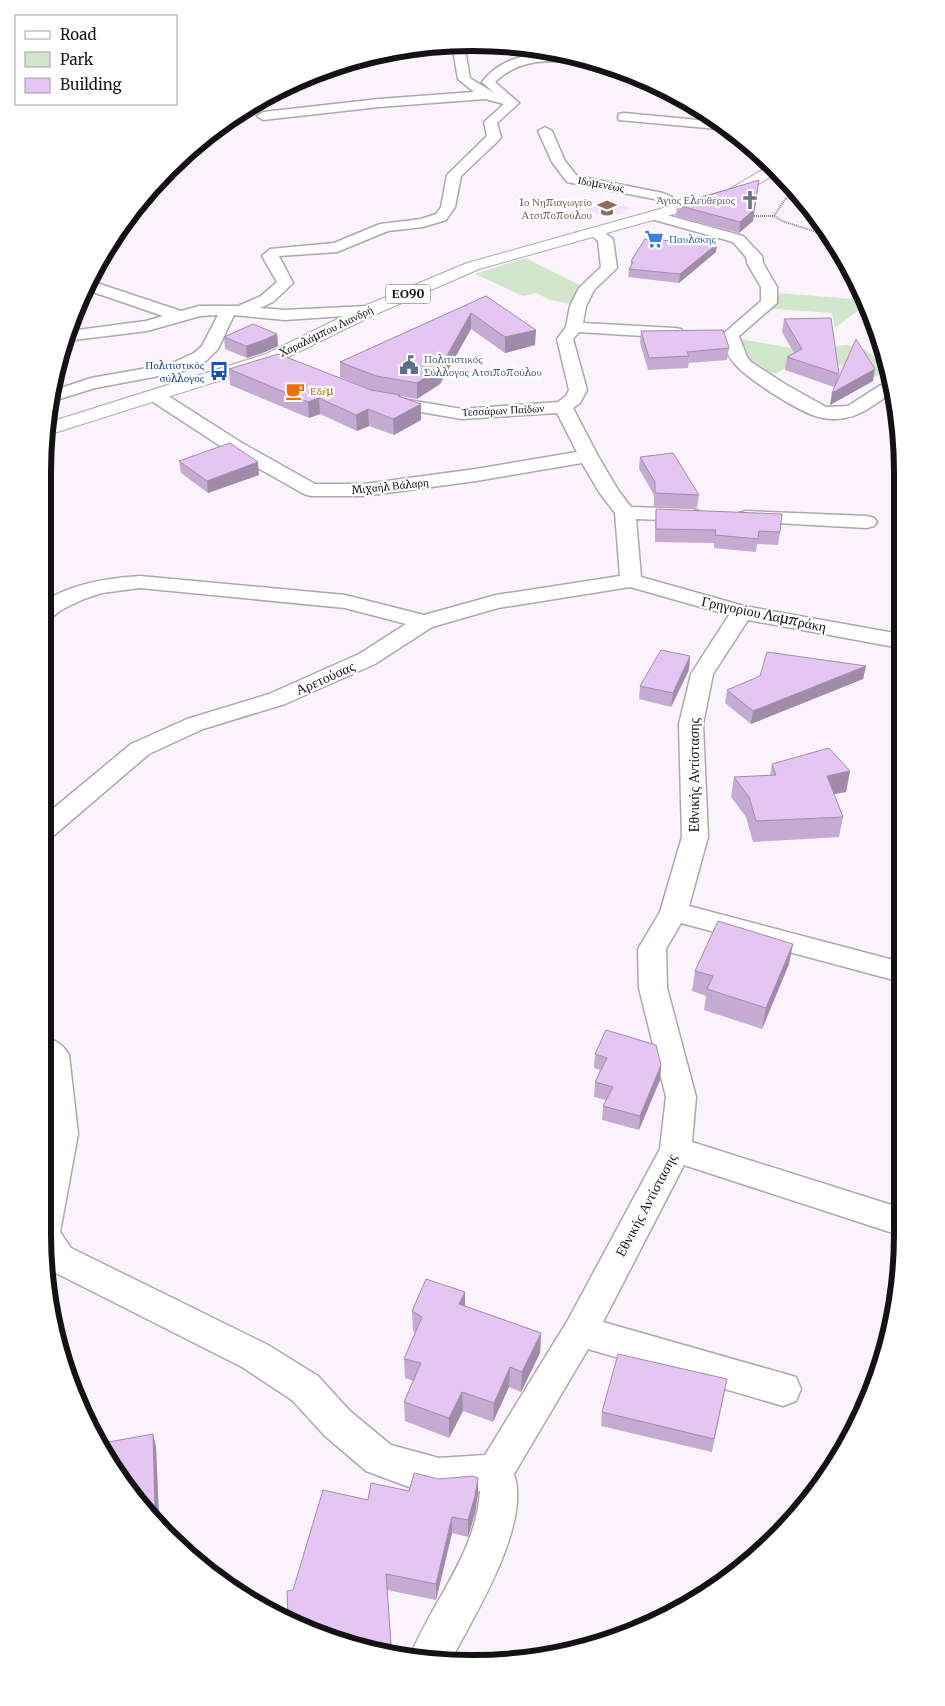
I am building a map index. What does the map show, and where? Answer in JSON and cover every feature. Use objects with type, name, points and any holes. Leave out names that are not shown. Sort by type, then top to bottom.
[{"type":"main road","name":"Χαραλάμπου Λιανδρή","points":[[54,428],[272,358],[368,310],[474,266],[733,193],[768,173]]},
{"type":"street","points":[[459,51],[464,79],[486,95],[513,103]]},
{"type":"street","points":[[513,103],[488,82],[495,74],[522,59],[550,58]]},
{"type":"street","points":[[263,116],[379,103],[486,95]]},
{"type":"street","points":[[58,394],[91,382],[174,368],[200,357],[209,349],[234,311],[267,299],[285,283],[270,256],[275,252],[337,247],[385,226],[423,223],[442,217],[448,207],[454,175],[494,137],[490,122],[513,103]]},
{"type":"street","points":[[624,117],[712,126]]},
{"type":"street","name":"Ιδομενέως","points":[[545,131],[559,162],[572,179],[658,196],[683,207]]},
{"type":"street","points":[[656,216],[690,228],[738,239],[754,256],[755,263],[769,287],[769,303],[730,335],[710,334]]},
{"type":"street","name":"Τεσσάρων Παίδων","points":[[372,399],[462,414],[563,407],[574,399],[578,390],[565,339],[574,327],[578,306],[587,288],[609,268],[605,239],[596,233]]},
{"type":"street","points":[[95,287],[179,316]]},
{"type":"street","points":[[75,335],[147,326],[199,311],[234,311],[284,316],[368,310]]},
{"type":"street","points":[[574,327],[691,333]]},
{"type":"street","points":[[730,335],[740,360],[753,372],[821,412],[847,412],[864,405],[886,389]]},
{"type":"street","points":[[272,358],[290,366]]},
{"type":"street","name":"Μιχαήλ Βάλαρη","points":[[156,396],[235,446],[311,490],[364,490],[476,475],[588,456]]},
{"type":"street","name":"Τεσσάρων Παίδων","points":[[563,407],[609,492],[625,512]]},
{"type":"street","points":[[631,581],[625,512],[867,522]]},
{"type":"street","name":"Γρηγορίου Λαμπράκη","points":[[631,581],[742,612],[894,640]]},
{"type":"street","name":"Αρετούσας","points":[[51,824],[140,749],[195,724],[277,698],[367,659],[424,622],[496,602],[631,581]]},
{"type":"street","points":[[51,607],[72,596],[111,586],[148,582],[345,602],[424,622]]},
{"type":"street","name":"Εθνικής Αντίστασης","points":[[495,1472],[580,1331],[676,1150],[680,1097],[653,988],[652,949],[674,912],[695,837],[691,724],[702,674],[742,612]]},
{"type":"street","points":[[674,912],[894,970]]},
{"type":"street","points":[[51,1053],[54,1055],[62,1134],[51,1192]]},
{"type":"street","points":[[676,1150],[894,1219]]},
{"type":"street","points":[[51,1247],[59,1258],[255,1356],[306,1388],[337,1423],[379,1458],[410,1469],[439,1476],[495,1472],[500,1491],[487,1548],[433,1653]]},
{"type":"street","points":[[580,1331],[783,1389]]},
{"type":"path","points":[[792,199],[786,198],[774,216],[782,221],[819,233]]},
{"type":"shaded area","name":"1ο Νηπιαγωγείο Ατσιποπούλου","points":[[611,199],[632,209],[622,211],[625,213],[603,217],[583,207]]},
{"type":"green space","points":[[525,258],[580,285],[572,304],[550,300],[536,293],[523,296],[475,274]]},
{"type":"green space","points":[[778,293],[853,299],[860,309],[835,328],[832,313],[773,309],[777,303]]},
{"type":"green space","points":[[741,339],[796,349],[848,345],[866,350],[878,360],[882,373],[874,377],[836,364],[803,356],[776,374],[757,366],[746,353]]},
{"type":"building","points":[[759,180],[754,210],[740,222],[677,205]]},
{"type":"building","points":[[645,239],[717,244],[680,274],[629,269],[633,262],[631,261]]},
{"type":"building","points":[[486,296],[536,330],[505,337],[471,313],[440,368],[417,383],[376,376],[340,362]]},
{"type":"building","points":[[831,318],[839,374],[787,357],[802,349],[784,319]]},
{"type":"building","points":[[253,324],[277,334],[246,346],[224,337]]},
{"type":"building","points":[[723,330],[729,348],[687,352],[689,356],[649,358],[641,331]]},
{"type":"building","points":[[856,339],[875,369],[832,393]]},
{"type":"building","points":[[278,354],[371,390],[400,395],[398,396],[421,404],[393,419],[368,409],[356,415],[319,398],[308,402],[229,369]]},
{"type":"building","points":[[230,443],[258,462],[207,481],[179,461]]},
{"type":"building","points":[[673,453],[699,495],[655,493],[655,482],[640,457]]},
{"type":"building","points":[[656,509],[782,514],[780,532],[759,531],[758,539],[715,535],[716,530],[656,529]]},
{"type":"building","points":[[661,650],[690,656],[673,693],[640,686]]},
{"type":"building","points":[[767,652],[866,666],[753,711],[727,690],[760,676]]},
{"type":"building","points":[[829,748],[850,771],[827,776],[843,817],[756,821],[749,797],[734,777],[776,775],[772,764]]},
{"type":"building","points":[[718,921],[793,944],[766,1008],[707,989],[713,976],[695,971]]},
{"type":"building","points":[[606,1030],[656,1045],[661,1065],[640,1116],[603,1106],[613,1087],[595,1082],[607,1058],[595,1054]]},
{"type":"building","points":[[426,1279],[465,1292],[459,1304],[541,1333],[522,1372],[510,1367],[494,1403],[462,1392],[449,1418],[404,1402],[421,1363],[404,1359],[422,1317],[412,1311]]},
{"type":"building","points":[[618,1354],[727,1379],[714,1439],[602,1412]]},
{"type":"building","points":[[153,1434],[155,1506],[152,1507],[138,1490],[107,1442]]},
{"type":"building","points":[[414,1473],[439,1479],[473,1476],[478,1478],[468,1520],[452,1517],[436,1584],[386,1574],[391,1644],[383,1645],[337,1632],[311,1623],[288,1612],[287,1591],[293,1590],[323,1490],[368,1500],[371,1483],[409,1491]]},
{"type":"place","name":"Άγιος Ελευθέριος","points":[[750,200]]},
{"type":"place","name":"1ο Νηπιαγωγείο Ατσιποπούλου","points":[[607,208]]},
{"type":"place","name":"Παυλάκης","points":[[654,239]]},
{"type":"place","name":"Πολιτιστικός Σύλλογος Ατσιποπούλου","points":[[409,365]]},
{"type":"place","name":"Πολιτιστικός σύλλογος","points":[[219,371]]},
{"type":"place","name":"Εδέμ","points":[[295,391]]}]
